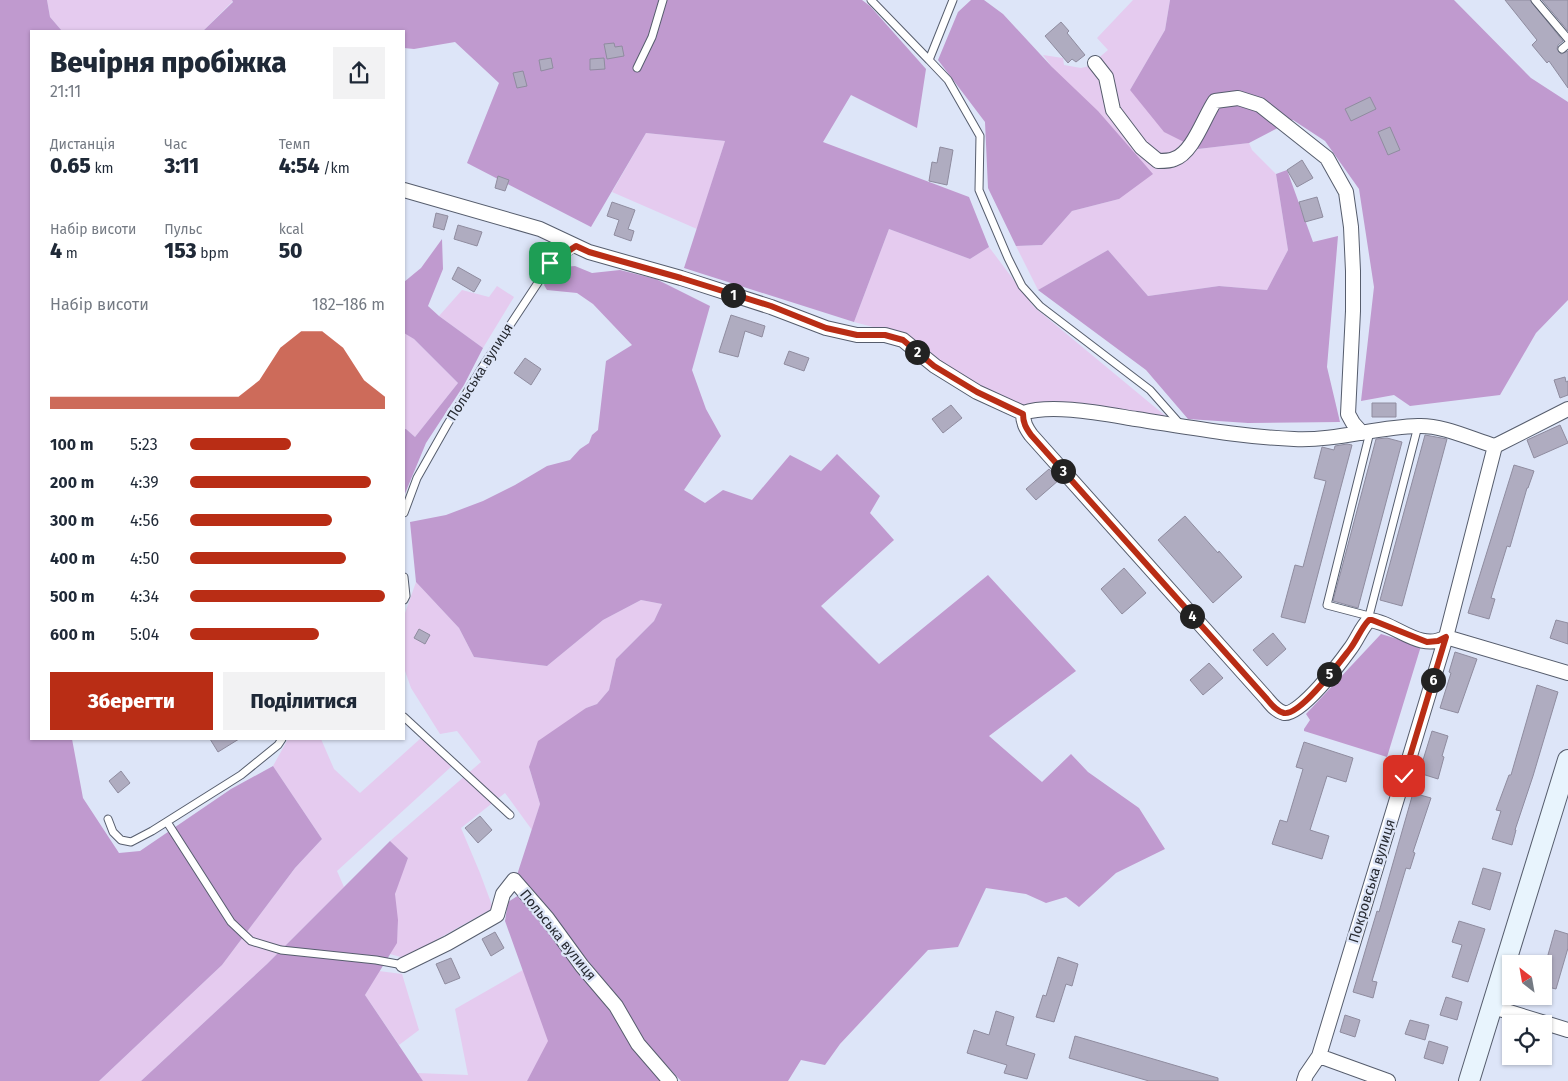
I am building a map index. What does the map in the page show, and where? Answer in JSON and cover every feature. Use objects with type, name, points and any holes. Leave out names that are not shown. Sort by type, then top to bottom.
[{"type":"street","points":[[1095,63],[1106,77],[1114,110],[1141,147],[1158,161],[1176,159],[1191,145],[1207,112],[1215,101],[1238,98],[1260,104],[1327,158],[1346,192],[1351,227],[1353,311],[1348,414],[1353,423],[1366,433]]},
{"type":"street","points":[[405,190],[540,230],[589,252],[771,306],[826,328],[857,335],[885,335],[903,340],[942,371],[977,392],[1023,414]]},
{"type":"street","points":[[1023,414],[1031,410],[1054,409],[1112,415],[1215,432],[1294,439],[1322,439],[1418,426],[1436,427],[1495,446],[1568,409]]},
{"type":"street","points":[[1023,414],[1026,428],[1031,435],[1276,709],[1282,713],[1289,713],[1308,699],[1351,648],[1369,618],[1427,642],[1438,641],[1446,637],[1568,672]]},
{"type":"street","name":"Покровська вулиця","points":[[1304,1081],[1319,1056],[1446,637],[1495,446]]},
{"type":"street","points":[[1469,1081],[1568,760]]},
{"type":"street","name":"Польська вулиця","points":[[404,965],[456,939],[497,915],[502,894],[514,880],[547,918],[582,966],[616,1006],[638,1044],[670,1081]]},
{"type":"street","points":[[1493,1007],[1568,1030]]},
{"type":"street","points":[[1319,1056],[1388,1081]]},
{"type":"lane","points":[[637,68],[652,37],[663,0]]},
{"type":"lane","points":[[871,0],[948,80],[980,136],[979,190],[1022,286],[1040,306],[1150,390],[1182,426]]},
{"type":"lane","points":[[929,60],[953,0]]},
{"type":"lane","points":[[1535,0],[1568,39]]},
{"type":"lane","name":"Польська вулиця","points":[[405,510],[418,478],[481,369],[550,263],[576,246]]},
{"type":"lane","points":[[1366,433],[1327,605],[1369,618],[1418,426]]},
{"type":"lane","points":[[405,718],[510,815]]},
{"type":"lane","points":[[108,819],[113,832],[121,840],[131,842],[167,822],[241,775],[278,745],[281,740]]},
{"type":"lane","points":[[167,822],[231,922],[251,941],[282,950],[376,960],[404,965]]},
{"type":"shaded area","points":[[0,0],[47,0],[50,17],[61,30],[30,30],[30,740],[72,740],[83,798],[119,853],[140,851],[231,789],[273,766],[322,839],[295,868],[222,965],[99,1081],[0,1081]]},
{"type":"shaded area","points":[[47,0],[233,1],[204,30],[61,30],[50,17]]},
{"type":"shaded area","points":[[232,0],[862,0],[870,6],[926,69],[917,128],[851,95],[823,142],[969,197],[989,247],[970,259],[889,229],[854,322],[684,268],[725,141],[646,133],[591,227],[467,163],[499,83],[455,42],[414,49],[405,48],[405,30],[204,30],[233,2]]},
{"type":"shaded area","points":[[971,0],[984,0],[1003,14],[1052,67],[1098,111],[1153,174],[1119,199],[1072,211],[1042,245],[1016,246],[988,188],[985,122],[938,60],[958,12]]},
{"type":"shaded area","points":[[1133,0],[1170,0],[1165,30],[1130,90],[1198,149],[1249,143],[1252,150],[1276,174],[1288,250],[1267,290],[1219,286],[1148,296],[1108,250],[1038,290],[1016,246],[1042,245],[1072,211],[1119,199],[1052,67],[1043,55],[1063,58],[1064,65],[1081,68],[1089,66],[1108,50],[1097,38]]},
{"type":"shaded area","points":[[1170,0],[1454,0],[1531,78],[1568,102],[1568,300],[1536,333],[1500,395],[1410,406],[1394,395],[1361,401],[1374,287],[1359,189],[1325,141],[1293,120],[1249,143],[1198,149],[1164,132],[1130,90],[1165,30]]},
{"type":"shaded area","points":[[646,133],[725,141],[697,229],[612,192]]},
{"type":"shaded area","points":[[1287,170],[1313,242],[1338,236],[1327,367],[1340,422],[1248,423],[1188,419],[1146,370],[1038,290],[1108,250],[1148,296],[1219,286],[1267,290],[1288,250],[1276,174]]},
{"type":"shaded area","points":[[889,229],[970,259],[989,247],[1034,307],[1168,418],[1079,405],[1019,405],[967,381],[903,335],[854,322]]},
{"type":"shaded area","points":[[442,239],[443,269],[428,306],[483,348],[464,385],[426,443],[405,494],[405,429],[415,437],[458,383],[414,339],[405,334],[405,281],[421,268]]},
{"type":"shaded area","points":[[575,266],[592,273],[620,270],[656,279],[710,306],[692,370],[706,409],[721,436],[684,490],[705,503],[723,490],[752,500],[790,455],[821,471],[837,454],[880,496],[870,513],[894,540],[821,606],[879,664],[988,575],[1076,671],[989,736],[1042,782],[1071,754],[1088,772],[1139,808],[1165,849],[1116,873],[1079,907],[1066,897],[1046,903],[1026,894],[986,888],[958,947],[928,950],[840,1044],[825,1065],[801,1060],[788,1081],[681,1081],[642,1039],[622,1002],[517,875],[540,804],[529,767],[538,741],[586,708],[597,704],[609,690],[616,659],[654,621],[662,604],[641,600],[603,620],[547,666],[474,657],[459,628],[416,582],[410,522],[446,515],[483,501],[547,466],[570,460],[580,449],[589,443],[592,435],[598,430],[606,361],[632,345],[593,304],[577,293],[547,290],[544,285],[552,268]]},
{"type":"shaded area","points":[[497,286],[514,297],[483,348],[439,316],[462,290],[489,297]]},
{"type":"shaded area","points":[[405,333],[414,339],[458,383],[415,437],[406,429]]},
{"type":"shaded area","points":[[416,582],[459,628],[474,657],[547,666],[603,620],[641,600],[662,604],[654,621],[616,659],[609,690],[597,704],[586,708],[529,767],[540,804],[532,830],[505,793],[461,828],[493,908],[404,958],[390,954],[397,932],[395,891],[408,858],[390,841],[481,762],[457,731],[440,734],[411,688],[405,671],[405,613]]},
{"type":"shaded area","points":[[1381,634],[1421,646],[1387,757],[1304,731],[1310,720],[1306,714]]},
{"type":"shaded area","points":[[421,738],[452,766],[337,871],[344,887],[267,964],[141,1081],[99,1081],[222,965],[295,868],[322,839],[273,766],[287,740],[321,740],[334,769],[360,793]]},
{"type":"shaded area","points":[[390,841],[408,858],[395,894],[398,920],[397,943],[365,995],[423,1081],[141,1081],[267,964]]},
{"type":"shaded area","points":[[519,895],[610,1011],[640,1057],[661,1081],[527,1081],[548,1041],[505,921],[508,902]]},
{"type":"shaded area","points":[[523,970],[549,1041],[527,1081],[423,1081],[417,1073],[468,1075],[455,1009]]},
{"type":"shaded area","points":[[379,971],[402,974],[419,1030],[399,1045],[365,995]]},
{"type":"building","points":[[1505,0],[1530,0],[1563,41],[1558,45],[1557,49],[1561,54],[1568,51],[1568,88],[1549,61],[1547,63],[1532,45],[1537,40]]},
{"type":"building","points":[[1542,0],[1568,0],[1568,31]]},
{"type":"building","points":[[1061,22],[1069,31],[1067,33],[1085,55],[1076,62],[1072,59],[1068,63],[1045,36]]},
{"type":"building","points":[[614,43],[615,47],[622,46],[624,56],[607,59],[604,44]]},
{"type":"building","points":[[551,58],[553,68],[541,71],[539,60]]},
{"type":"building","points":[[604,58],[605,69],[590,70],[590,59]]},
{"type":"building","points":[[523,71],[527,86],[517,88],[513,73]]},
{"type":"building","points":[[1370,97],[1376,109],[1351,121],[1345,109]]},
{"type":"building","points":[[1390,127],[1400,150],[1388,155],[1378,132]]},
{"type":"building","points":[[940,147],[953,150],[947,185],[929,181],[932,162],[937,163]]},
{"type":"building","points":[[1302,160],[1313,178],[1297,187],[1287,170]]},
{"type":"building","points":[[498,176],[509,180],[505,191],[495,188]]},
{"type":"building","points":[[1317,197],[1323,217],[1305,222],[1299,202]]},
{"type":"building","points":[[612,202],[635,210],[628,229],[634,231],[631,241],[614,235],[619,220],[607,216]]},
{"type":"building","points":[[436,213],[448,216],[444,230],[433,227]]},
{"type":"building","points":[[458,225],[482,232],[477,246],[454,239]]},
{"type":"building","points":[[458,267],[481,280],[474,292],[452,279]]},
{"type":"building","points":[[731,315],[765,326],[762,337],[745,331],[738,357],[719,352]]},
{"type":"building","points":[[789,351],[809,358],[804,371],[784,364]]},
{"type":"building","points":[[525,358],[541,369],[531,385],[514,373]]},
{"type":"building","points":[[1565,377],[1566,382],[1568,381],[1568,395],[1560,398],[1554,380]]},
{"type":"building","points":[[1372,403],[1396,403],[1396,417],[1372,417]]},
{"type":"building","points":[[951,405],[962,418],[943,433],[932,419]]},
{"type":"building","points":[[1560,425],[1568,443],[1534,458],[1527,440]]},
{"type":"building","points":[[1425,435],[1447,439],[1402,606],[1380,600]]},
{"type":"building","points":[[1387,438],[1402,442],[1358,608],[1333,601],[1376,439]]},
{"type":"building","points":[[1352,445],[1305,623],[1281,617],[1295,565],[1303,567],[1326,481],[1314,478],[1322,447],[1334,450],[1335,446]]},
{"type":"building","points":[[1514,465],[1534,471],[1527,488],[1510,547],[1507,546],[1491,598],[1495,599],[1489,619],[1468,613]]},
{"type":"building","points":[[1049,469],[1059,480],[1036,500],[1026,489]]},
{"type":"building","points":[[1185,516],[1242,577],[1213,603],[1158,540]]},
{"type":"building","points":[[1124,568],[1146,593],[1122,614],[1101,589]]},
{"type":"building","points":[[1556,620],[1568,623],[1568,644],[1550,638]]},
{"type":"building","points":[[419,629],[430,635],[425,644],[414,638]]},
{"type":"building","points":[[1273,633],[1286,649],[1267,666],[1253,650]]},
{"type":"building","points":[[1455,652],[1477,659],[1458,713],[1440,708],[1451,673],[1449,672]]},
{"type":"building","points":[[1209,663],[1223,678],[1203,695],[1190,680]]},
{"type":"building","points":[[1537,685],[1558,692],[1512,845],[1492,839],[1501,811],[1496,810],[1509,775],[1511,775]]},
{"type":"building","points":[[1432,731],[1448,736],[1438,779],[1419,773]]},
{"type":"building","points":[[211,740],[237,740],[218,752]]},
{"type":"building","points":[[1304,742],[1353,758],[1346,782],[1327,776],[1310,830],[1329,836],[1322,859],[1272,844],[1280,820],[1287,822],[1303,769],[1296,767]]},
{"type":"building","points":[[121,771],[130,783],[118,793],[109,781]]},
{"type":"building","points":[[1413,793],[1431,798],[1413,852],[1415,853],[1410,869],[1406,868],[1372,981],[1377,982],[1373,998],[1353,992],[1377,911],[1379,912]]},
{"type":"building","points":[[480,816],[492,830],[478,843],[465,828]]},
{"type":"building","points":[[1483,868],[1501,873],[1490,910],[1472,904]]},
{"type":"building","points":[[1459,921],[1485,929],[1468,982],[1452,977],[1462,945],[1452,942]]},
{"type":"building","points":[[1555,930],[1568,934],[1568,948],[1556,989],[1552,988],[1552,955],[1548,955]]},
{"type":"building","points":[[495,932],[504,948],[491,956],[482,939]]},
{"type":"building","points":[[1058,957],[1078,964],[1072,986],[1066,984],[1054,1022],[1036,1017],[1043,995],[1046,996]]},
{"type":"building","points":[[451,958],[460,978],[445,984],[436,964]]},
{"type":"building","points":[[1446,997],[1462,1002],[1457,1020],[1440,1015]]},
{"type":"building","points":[[996,1011],[1014,1017],[1006,1045],[1035,1054],[1027,1079],[1004,1073],[1007,1065],[967,1053],[974,1030],[989,1035]]},
{"type":"building","points":[[1345,1015],[1360,1020],[1355,1037],[1340,1032]]},
{"type":"building","points":[[1410,1020],[1429,1025],[1425,1040],[1405,1034]]},
{"type":"building","points":[[1075,1036],[1218,1078],[1218,1081],[1149,1081],[1069,1058]]},
{"type":"building","points":[[1429,1041],[1448,1047],[1443,1064],[1424,1058]]},
{"type":"route","points":[[550,263],[576,246],[589,252],[771,306],[826,328],[857,335],[885,335],[903,340],[934,366],[977,392],[1023,414],[1026,428],[1031,435],[1266,698],[1282,713],[1289,713],[1308,699],[1351,648],[1369,620],[1427,642],[1438,641],[1446,637],[1404,776]]}]
